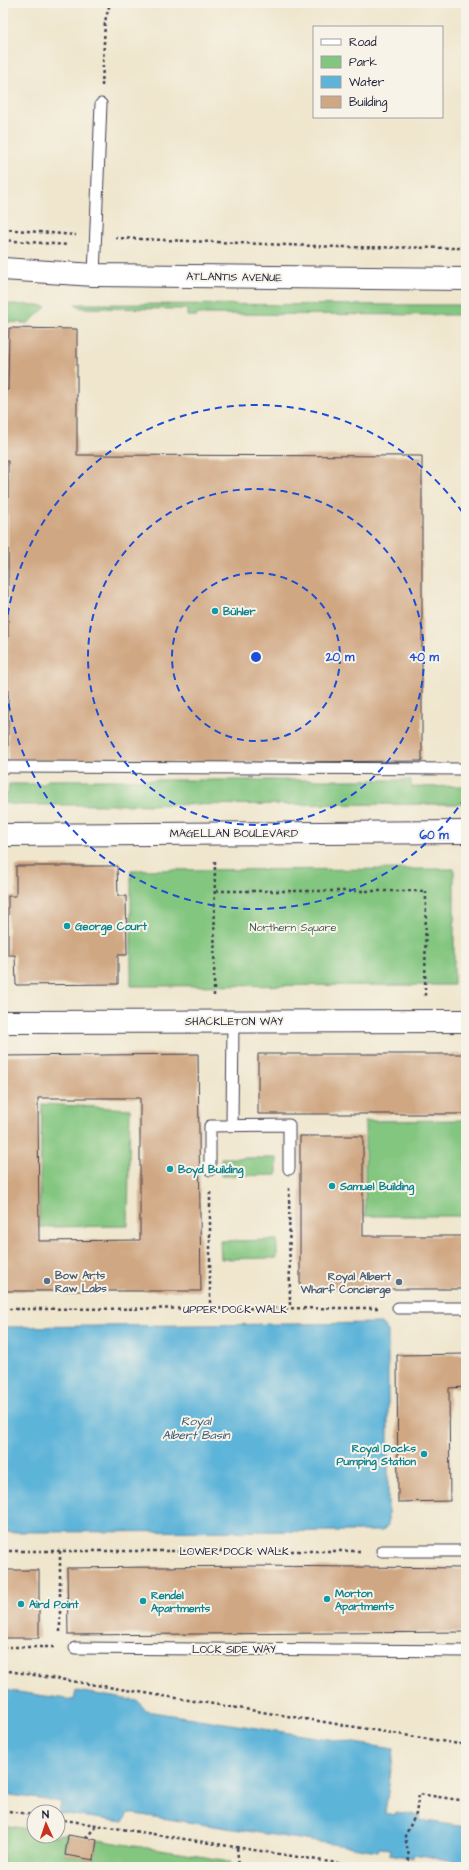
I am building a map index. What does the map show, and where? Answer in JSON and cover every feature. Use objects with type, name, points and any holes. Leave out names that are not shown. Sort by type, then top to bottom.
[{"type":"street","name":"ATLANTIS AVENUE","points":[[3,269],[94,275],[466,279]]},
{"type":"street","name":"MAGELLAN BOULEVARD","points":[[3,835],[466,832]]},
{"type":"street","name":"SHACKLETON WAY","points":[[3,1022],[466,1021]]},
{"type":"lane","points":[[94,275],[101,104]]},
{"type":"lane","points":[[3,768],[466,769]]},
{"type":"lane","points":[[223,1021],[232,1125]]},
{"type":"lane","points":[[210,1170],[210,1126],[232,1125],[289,1125],[289,1169]]},
{"type":"lane","points":[[398,1308],[466,1308]]},
{"type":"lane","points":[[382,1551],[466,1551]]},
{"type":"lane","name":"LOCK SIDE WAY","points":[[75,1648],[466,1651]]},
{"type":"path","points":[[101,104],[104,21],[110,3]]},
{"type":"path","points":[[3,229],[96,242]]},
{"type":"path","points":[[3,240],[338,247],[466,248]]},
{"type":"path","points":[[215,833],[216,890],[223,1021]]},
{"type":"path","points":[[216,890],[426,891],[425,1021]]},
{"type":"path","points":[[289,1169],[290,1308]]},
{"type":"path","points":[[210,1170],[210,1309]]},
{"type":"path","name":"UPPER DOCK WALK","points":[[3,1309],[398,1308]]},
{"type":"path","name":"LOWER DOCK WALK","points":[[3,1551],[382,1551]]},
{"type":"path","points":[[60,1551],[60,1647]]},
{"type":"path","points":[[3,1647],[75,1648]]},
{"type":"path","points":[[3,1670],[466,1745]]},
{"type":"path","points":[[408,1867],[410,1857],[405,1836],[416,1814],[419,1794],[466,1801]]},
{"type":"path","points":[[3,1810],[26,1814]]},
{"type":"path","points":[[66,1820],[349,1865]]},
{"type":"path","points":[[86,1838],[97,1825]]},
{"type":"path","points":[[236,1848],[239,1867]]},
{"type":"path","points":[[330,1862],[330,1867]]},
{"type":"green space","points":[[3,304],[39,305],[46,307],[28,323],[3,322]]},
{"type":"green space","points":[[75,304],[466,305],[466,315],[197,314],[197,316],[187,316],[187,309],[82,308]]},
{"type":"green space","points":[[48,780],[411,780],[411,787],[466,786],[466,804],[17,805],[3,803],[3,795],[8,794],[9,784],[44,784]]},
{"type":"green space","name":"Northern Square","points":[[454,869],[454,985],[131,986],[131,870]]},
{"type":"green space","points":[[42,1104],[130,1109],[128,1226],[39,1227]]},
{"type":"green space","points":[[466,1120],[466,1216],[365,1216],[365,1121]]},
{"type":"green space","points":[[221,1158],[277,1158],[277,1175],[221,1176]]},
{"type":"green space","points":[[277,1240],[277,1258],[221,1259],[220,1241]]},
{"type":"green space","points":[[3,1825],[26,1829],[26,1844],[66,1844],[66,1835],[68,1835],[65,1855],[94,1860],[97,1840],[230,1861],[231,1867],[3,1867]]},
{"type":"water","name":"Royal Albert Basin","points":[[381,1323],[388,1331],[388,1525],[382,1531],[3,1532],[3,1327]]},
{"type":"water","points":[[3,1690],[74,1700],[76,1691],[138,1701],[146,1711],[394,1749],[385,1814],[395,1816],[396,1812],[419,1815],[419,1820],[466,1827],[466,1863],[413,1854],[412,1858],[389,1854],[390,1849],[379,1848],[378,1851],[128,1813],[123,1822],[66,1814],[66,1804],[61,1804],[61,1802],[3,1794]]},
{"type":"building","name":"Bühler","points":[[9,328],[77,329],[77,455],[422,456],[422,761],[8,764],[8,461],[3,461],[3,390],[8,390]]},
{"type":"building","name":"George Court","points":[[16,866],[117,866],[118,896],[126,896],[127,955],[118,955],[118,984],[16,985],[15,955],[8,955],[8,896],[16,896]]},
{"type":"building","name":"Boyd Building","points":[[198,1054],[201,1291],[3,1291],[3,1056]],"holes":[[[38,1098],[140,1098],[140,1240],[39,1241]]]},
{"type":"building","points":[[258,1054],[466,1054],[466,1114],[258,1114]]},
{"type":"building","name":"Samuel Building","points":[[300,1136],[363,1136],[363,1236],[466,1236],[466,1289],[300,1289]]},
{"type":"building","name":"Royal Docks Pumping Station","points":[[466,1354],[466,1387],[449,1388],[450,1501],[398,1502],[397,1355]]},
{"type":"building","points":[[251,1566],[466,1568],[466,1632],[68,1635],[67,1568]]},
{"type":"building","name":"Aird Point","points":[[3,1570],[39,1570],[39,1638],[3,1638]]},
{"type":"building","points":[[68,1835],[97,1840],[94,1860],[65,1855]]},
{"type":"place","name":"Bühler","points":[[215,611]]},
{"type":"place","name":"George Court","points":[[67,926]]},
{"type":"place","name":"Boyd Building","points":[[170,1169]]},
{"type":"place","name":"Samuel Building","points":[[332,1186]]},
{"type":"place","name":"Bow Arts Raw Labs","points":[[47,1281]]},
{"type":"place","name":"Royal Albert Wharf Concierge","points":[[399,1282]]},
{"type":"place","name":"Royal Docks Pumping Station","points":[[424,1454]]},
{"type":"place","name":"Morton Apartments","points":[[327,1599]]},
{"type":"place","name":"Rendel Apartments","points":[[143,1601]]},
{"type":"place","name":"Aird Point","points":[[21,1604]]}]
